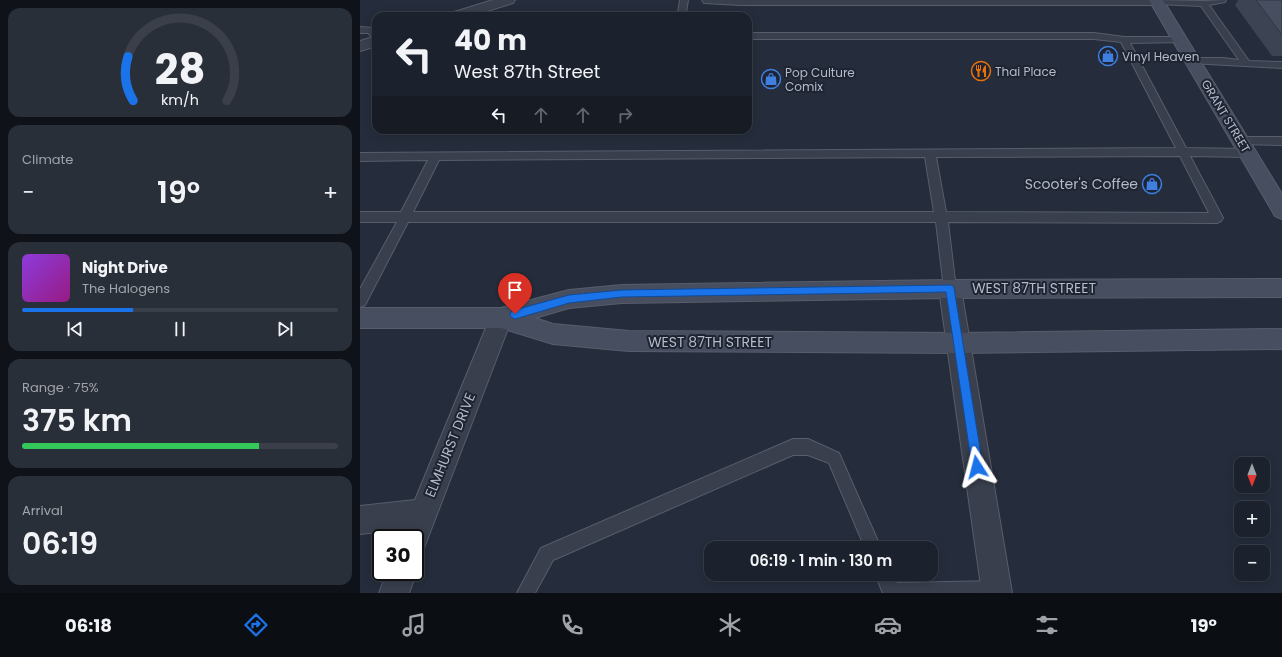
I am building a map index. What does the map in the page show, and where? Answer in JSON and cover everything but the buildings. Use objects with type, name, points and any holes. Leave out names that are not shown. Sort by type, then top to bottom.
[{"type":"main road","name":"GRANT STREET","points":[[1156,0],[1280,205]]},
{"type":"main road","name":"WEST 87TH STREET","points":[[360,318],[501,318],[569,299],[622,294],[950,288],[1282,288]]},
{"type":"main road","name":"WEST 87TH STREET","points":[[501,318],[553,334],[629,342],[958,342],[1282,339]]},
{"type":"street","points":[[469,12],[508,0]]},
{"type":"street","points":[[709,0],[1156,0]]},
{"type":"street","points":[[360,46],[372,42]]},
{"type":"street","points":[[950,288],[997,592]]},
{"type":"street","name":"ELMHURST DRIVE","points":[[360,520],[419,526],[501,318]]},
{"type":"street","points":[[394,593],[399,581]]},
{"type":"lane","points":[[682,12],[684,0]]},
{"type":"lane","points":[[1156,0],[1204,4],[1222,0]]},
{"type":"lane","points":[[1204,4],[1246,64]]},
{"type":"lane","points":[[360,30],[372,31]]},
{"type":"lane","points":[[752,36],[1094,36],[1124,40],[1180,40]]},
{"type":"lane","points":[[360,217],[1217,218],[1124,40]]},
{"type":"lane","points":[[1193,61],[1223,61],[1246,64],[1282,65]]},
{"type":"lane","points":[[360,157],[1183,152],[1245,147],[1282,141]]},
{"type":"lane","points":[[930,154],[941,217],[950,288]]},
{"type":"lane","points":[[360,301],[435,157]]},
{"type":"lane","points":[[526,593],[547,554],[793,446],[808,447],[834,458],[870,541]]},
{"type":"lane","points":[[887,581],[892,592],[997,592]]},
{"type":"place","name":"Vinyl Heaven","points":[[1108,56]]},
{"type":"place","name":"Thai Place","points":[[981,71]]},
{"type":"place","name":"Pop Culture Comix","points":[[771,79]]},
{"type":"place","name":"Scooter's Coffee","points":[[1152,184]]},
{"type":"route","points":[[515,314],[569,299],[622,294],[950,288],[977,467]]}]
